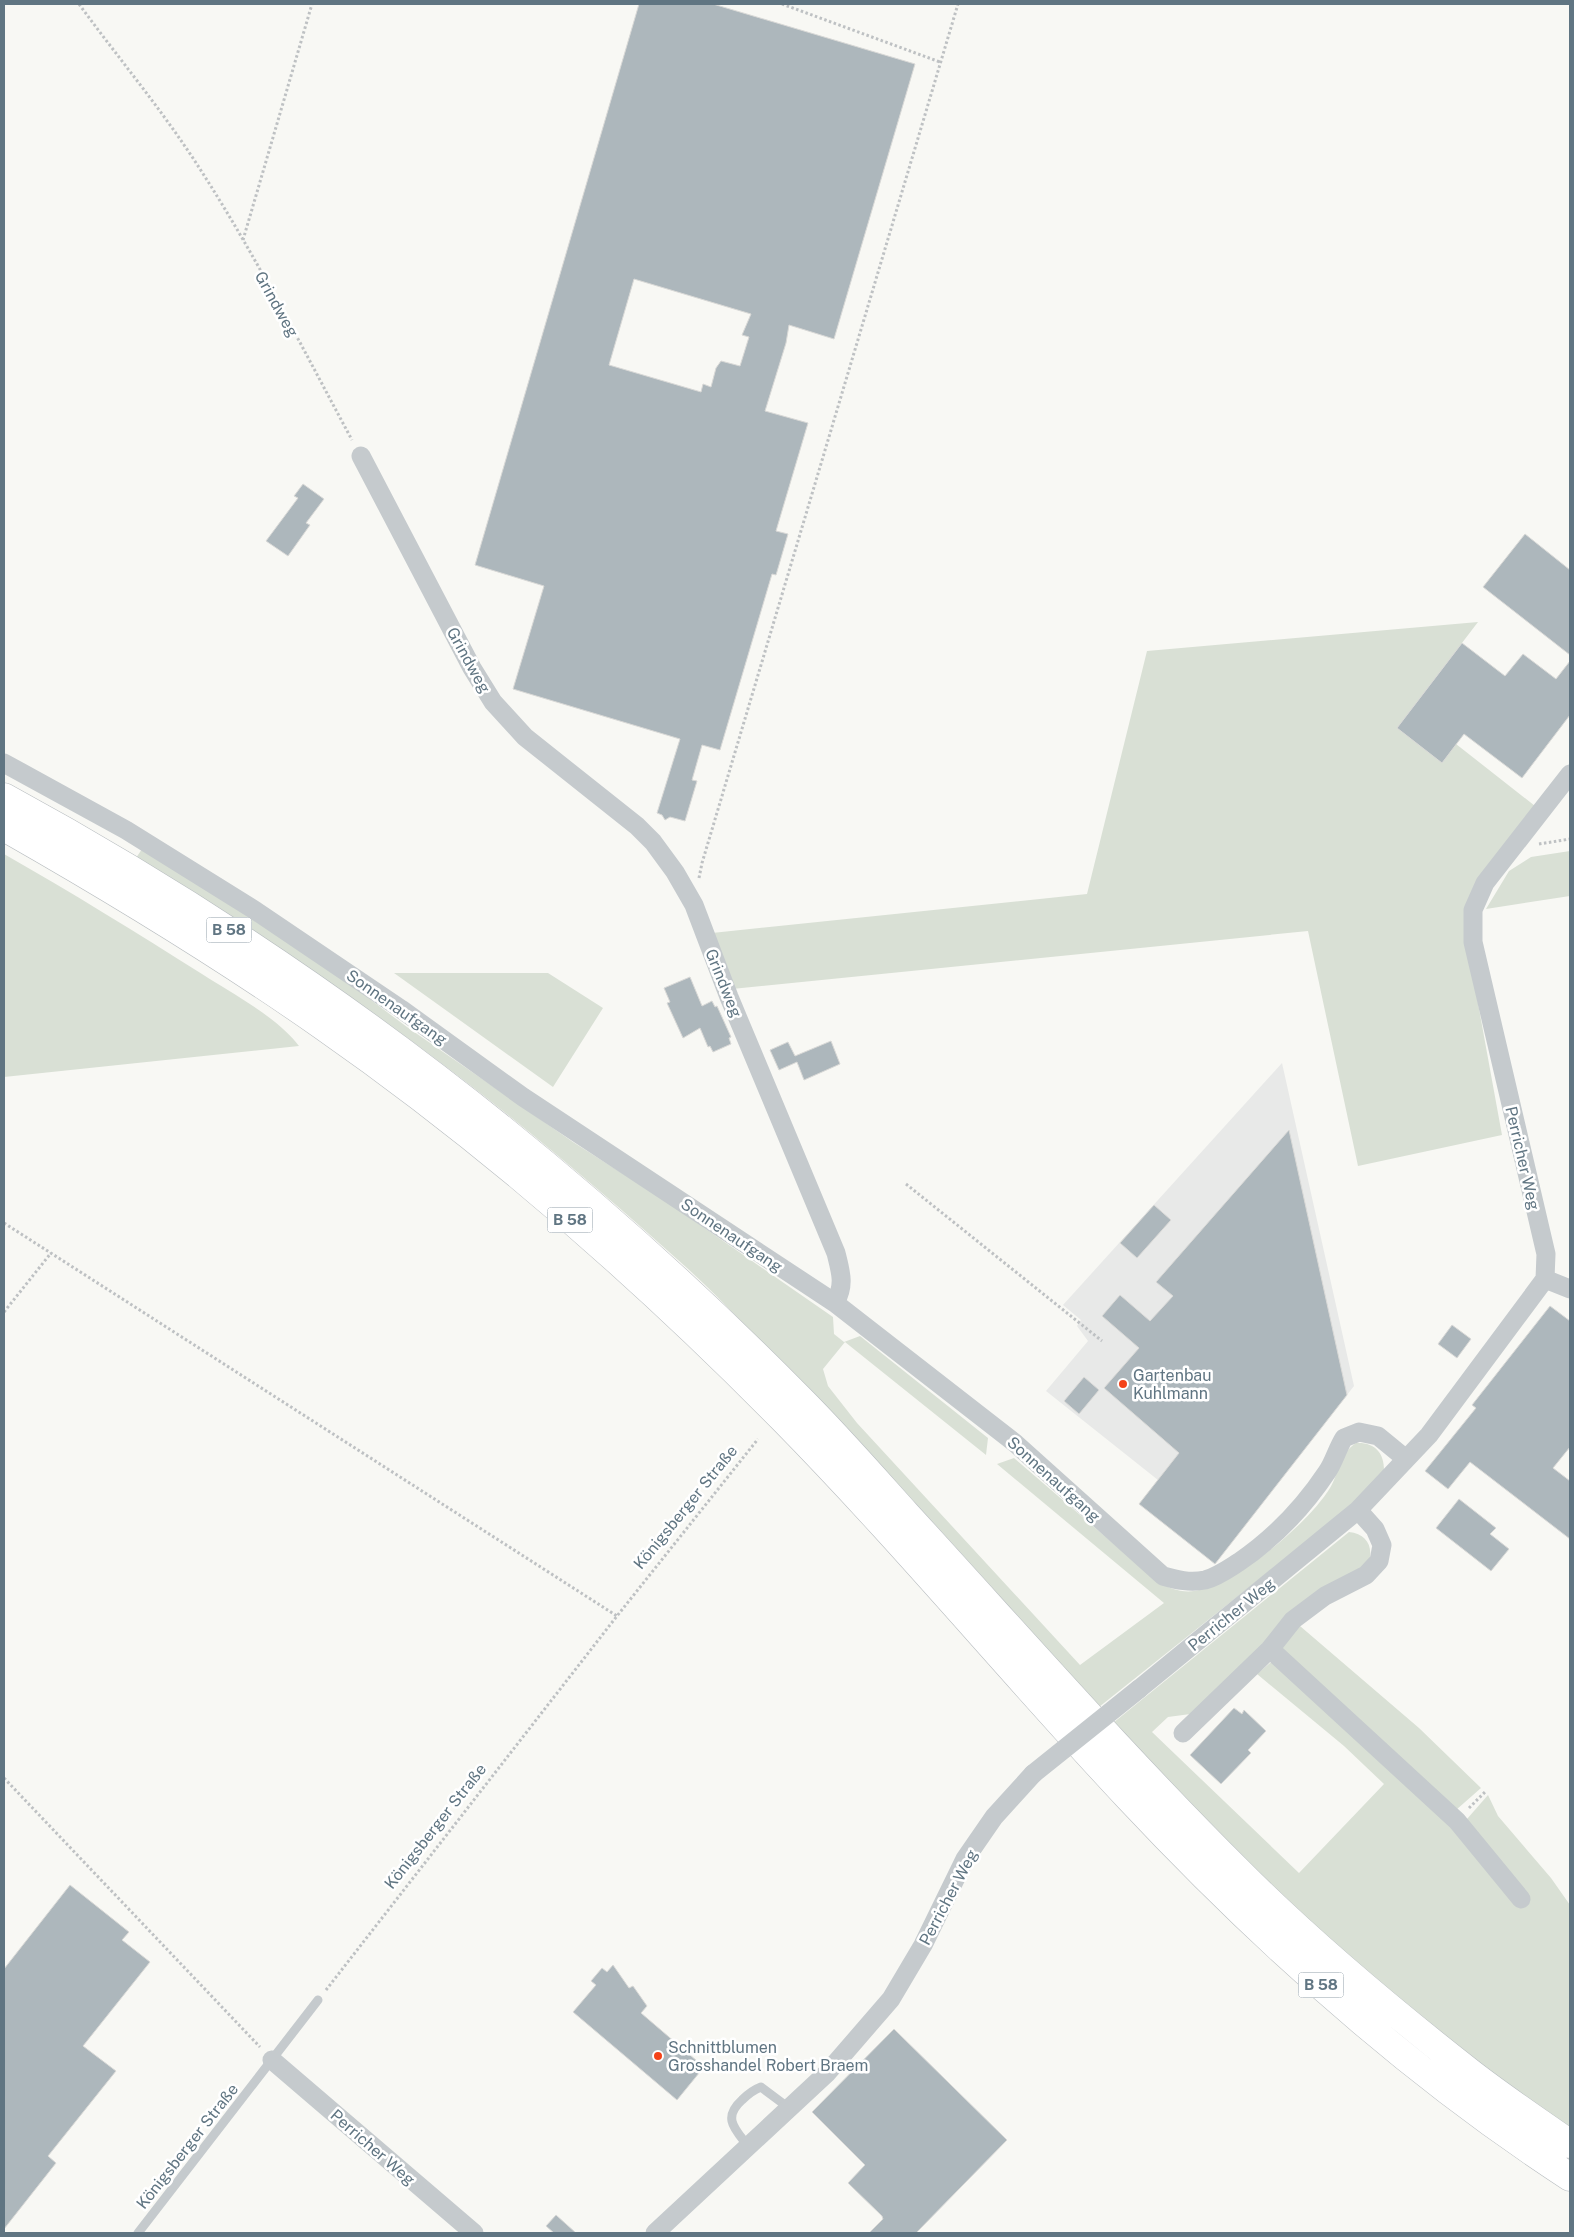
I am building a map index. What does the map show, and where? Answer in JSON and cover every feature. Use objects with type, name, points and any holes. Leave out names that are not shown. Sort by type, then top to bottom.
[{"type":"main road","name":"B 58","points":[[4,798],[167,891],[337,1003],[457,1093],[602,1212],[698,1299],[807,1405],[1116,1744],[1241,1874],[1343,1970],[1472,2074],[1570,2144]]},
{"type":"main road","name":"B 58","points":[[4,827],[155,915],[324,1026],[508,1167],[584,1232],[640,1281],[786,1422],[1128,1796],[1222,1894],[1322,1985],[1392,2045],[1457,2096],[1570,2177]]},
{"type":"street","name":"Grindweg","points":[[361,456],[472,668],[493,702],[525,737],[642,831],[675,872],[694,904],[729,997],[836,1253],[841,1275],[841,1291],[835,1303]]},
{"type":"street","name":"Sonnenaufgang","points":[[4,762],[126,830],[256,911],[401,1008],[523,1097],[835,1303],[1015,1443],[1163,1576],[1183,1582],[1206,1580],[1225,1571],[1255,1551],[1286,1524],[1310,1496],[1328,1470],[1344,1438],[1359,1432],[1378,1436],[1406,1459]]},
{"type":"street","name":"Perricher Weg","points":[[654,2233],[828,2073],[891,1999],[923,1945],[965,1859],[994,1817],[1014,1794],[1034,1774],[1358,1510],[1429,1436],[1545,1279],[1546,1254],[1473,942],[1473,910],[1485,883],[1570,774]]},
{"type":"street","points":[[1545,1279],[1570,1289]]},
{"type":"street","points":[[1183,1733],[1270,1649],[1293,1620],[1325,1596],[1366,1575],[1378,1561],[1382,1545],[1375,1529],[1358,1510]]},
{"type":"street","points":[[1270,1649],[1457,1821],[1521,1899]]},
{"type":"street","name":"Perricher Weg","points":[[272,2060],[474,2233]]},
{"type":"lane","name":"Königsberger Straße","points":[[138,2233],[318,2000]]},
{"type":"lane","points":[[748,2146],[733,2125],[731,2116],[734,2107],[752,2090],[761,2087],[789,2108]]},
{"type":"path","name":"Grindweg","points":[[79,4],[174,131],[200,169],[242,240],[361,456]]},
{"type":"path","points":[[242,240],[312,4]]},
{"type":"path","points":[[782,4],[940,62]]},
{"type":"path","points":[[694,904],[702,864],[958,4]]},
{"type":"path","points":[[906,1184],[1102,1341]]},
{"type":"path","points":[[4,1223],[617,1616]]},
{"type":"path","points":[[4,1312],[51,1253]]},
{"type":"path","name":"Königsberger Straße","points":[[318,2000],[617,1616],[758,1439]]},
{"type":"path","points":[[4,1778],[272,2060]]},
{"type":"shaded area","points":[[1478,622],[1397,728],[1442,763],[1456,744],[1535,806],[1507,843],[1467,943],[1502,1135],[1358,1166],[1308,931],[732,989],[712,933],[1087,894],[1147,651]]},
{"type":"shaded area","points":[[142,849],[199,884],[343,979],[407,1027],[573,1142],[664,1200],[833,1317],[834,1334],[844,1342],[860,1336],[988,1438],[986,1455],[845,1342],[823,1369],[828,1386],[857,1423],[1080,1665],[1164,1603],[997,1464],[1014,1458],[1158,1582],[1175,1590],[1184,1591],[1194,1591],[1211,1586],[1230,1577],[1250,1565],[1288,1535],[1320,1502],[1330,1488],[1346,1452],[1356,1443],[1363,1443],[1378,1450],[1383,1460],[1384,1473],[1356,1502],[1099,1707],[857,1441],[687,1268],[616,1205],[467,1083],[391,1026],[265,940],[136,858]]},
{"type":"shaded area","points":[[1570,851],[1570,896],[1486,909],[1509,871],[1531,857]]},
{"type":"shaded area","points":[[4,854],[104,913],[241,998],[279,1025],[299,1046],[4,1077]]},
{"type":"shaded area","points":[[394,973],[548,973],[603,1008],[553,1087]]},
{"type":"shaded area","points":[[1282,1063],[1354,1386],[1347,1395],[1158,1480],[1046,1391],[1088,1341],[1077,1326],[1081,1320],[1063,1305]]},
{"type":"shaded area","points":[[1349,1532],[1356,1533],[1368,1543],[1370,1554],[1367,1566],[1198,1713],[1168,1717],[1152,1732],[1299,1873],[1384,1784],[1344,1746],[1257,1674],[1270,1663],[1274,1662],[1467,1819],[1488,1795],[1498,1816],[1551,1878],[1570,1905],[1570,2129],[1440,2033],[1357,1964],[1222,1838],[1113,1723]]},
{"type":"shaded area","points":[[1293,1620],[1419,1728],[1481,1788],[1456,1810],[1274,1644]]},
{"type":"building","points":[[639,4],[713,4],[915,64],[834,339],[789,325],[786,343],[765,411],[808,423],[776,531],[788,534],[776,575],[772,574],[720,750],[702,745],[692,780],[697,781],[685,821],[670,817],[665,820],[662,815],[657,813],[680,739],[513,689],[544,586],[475,565]],"holes":[[[634,279],[751,314],[742,335],[749,337],[740,366],[721,361],[716,368],[711,387],[703,384],[701,392],[609,365]]]},
{"type":"building","points":[[303,484],[324,499],[306,523],[310,525],[288,556],[266,541],[298,498],[294,496]]},
{"type":"building","points":[[1525,534],[1570,570],[1570,655],[1483,587]]},
{"type":"building","points":[[1462,643],[1505,676],[1523,654],[1556,679],[1570,661],[1570,715],[1522,778],[1464,734],[1442,763],[1397,728]]},
{"type":"building","points":[[690,977],[702,1006],[712,1001],[715,1007],[717,1006],[731,1037],[729,1038],[731,1044],[713,1052],[710,1046],[708,1047],[700,1028],[683,1038],[667,1003],[670,1002],[664,988]]},
{"type":"building","points":[[831,1041],[840,1064],[804,1080],[797,1062],[779,1070],[770,1050],[788,1042],[795,1056]]},
{"type":"building","points":[[1289,1130],[1347,1395],[1215,1564],[1139,1504],[1179,1453],[1104,1388],[1139,1348],[1102,1316],[1120,1295],[1150,1321],[1173,1296],[1156,1282]]},
{"type":"building","points":[[1154,1205],[1171,1220],[1137,1258],[1120,1243]]},
{"type":"building","points":[[1550,1306],[1570,1321],[1570,1447],[1553,1468],[1570,1481],[1570,1539],[1470,1462],[1448,1489],[1425,1471],[1476,1408],[1472,1405]]},
{"type":"building","points":[[1452,1325],[1471,1339],[1457,1358],[1438,1344]]},
{"type":"building","points":[[1084,1377],[1099,1390],[1079,1414],[1064,1401]]},
{"type":"building","points":[[1459,1499],[1496,1528],[1490,1534],[1509,1549],[1491,1571],[1436,1528]]},
{"type":"building","points":[[1234,1708],[1242,1714],[1244,1710],[1266,1731],[1248,1750],[1251,1753],[1221,1784],[1190,1755]]},
{"type":"building","points":[[70,1885],[129,1932],[122,1940],[150,1962],[83,2046],[116,2071],[48,2156],[56,2163],[4,2229],[4,1969]]},
{"type":"building","points":[[613,1965],[629,1988],[633,1986],[647,2006],[641,2013],[704,2067],[677,2100],[573,2012],[596,1985],[591,1981],[602,1968],[607,1972]]},
{"type":"building","points":[[894,2029],[1007,2140],[916,2233],[869,2233],[883,2219],[882,2216],[848,2183],[865,2165],[812,2112]]},
{"type":"building","points":[[556,2215],[576,2233],[554,2233],[546,2226]]},
{"type":"place","name":"Gartenbau Kuhlmann","points":[[1123,1384]]},
{"type":"place","name":"Schnittblumen Grosshandel Robert Braem","points":[[658,2056]]}]
